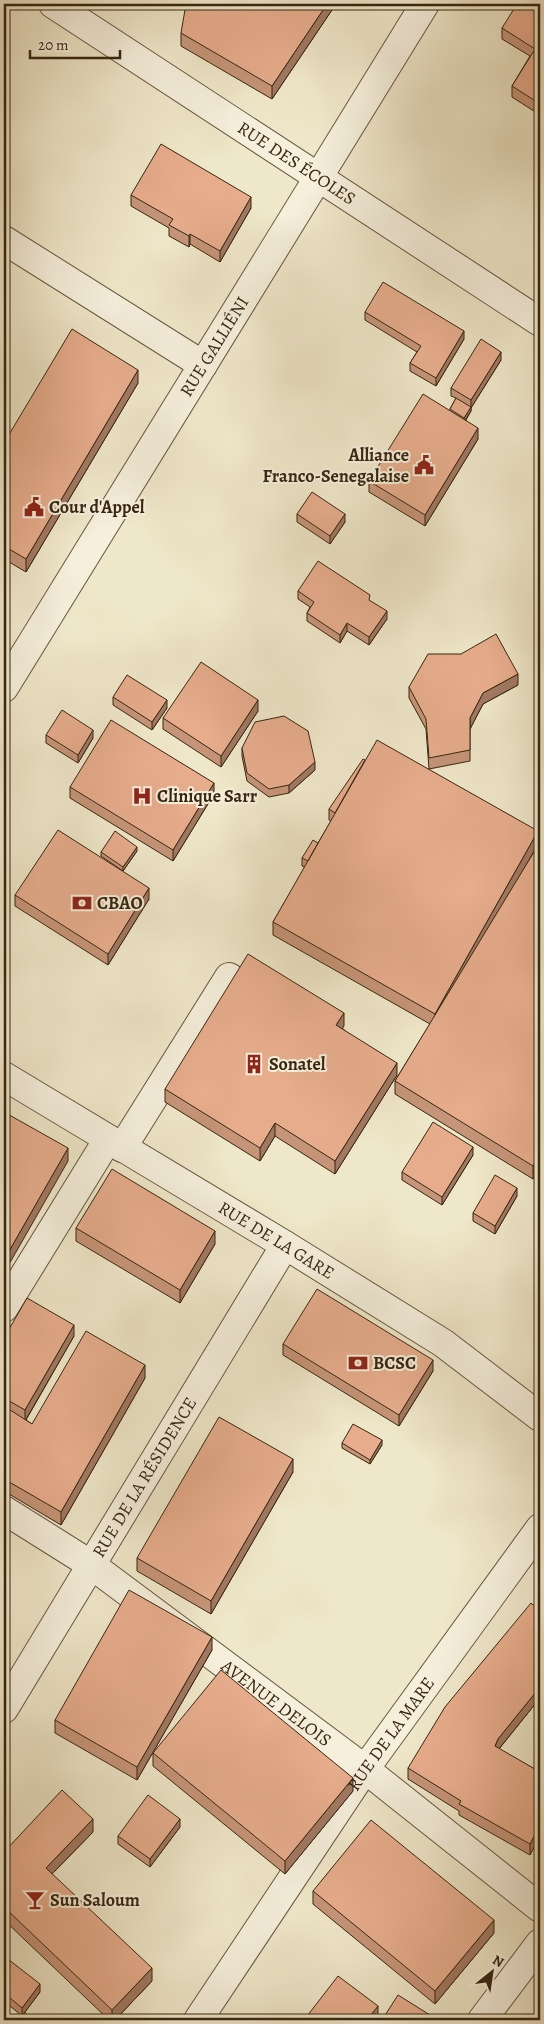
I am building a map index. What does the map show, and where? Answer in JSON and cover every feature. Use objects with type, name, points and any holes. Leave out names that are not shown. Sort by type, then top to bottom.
[{"type":"street","name":"RUE DES ÉCOLES","points":[[53,4],[318,179],[540,322]]},
{"type":"street","name":"RUE GALLIÉNI","points":[[4,688],[425,4]]},
{"type":"street","points":[[4,240],[203,365]]},
{"type":"street","points":[[4,1308],[229,977],[282,1009]]},
{"type":"street","name":"RUE DE LA GARE","points":[[4,1076],[285,1245],[442,1343],[540,1416]]},
{"type":"street","name":"RUE DE LA RÉSIDENCE","points":[[4,1709],[90,1564],[285,1245]]},
{"type":"street","name":"AVENUE DELOIS","points":[[4,1510],[90,1564],[365,1769],[540,1908]]},
{"type":"street","name":"RUE DE LA MARE","points":[[198,2020],[365,1769],[540,1528]]},
{"type":"street","points":[[482,2020],[540,1943]]},
{"type":"street","points":[[4,2014],[12,2020]]},
{"type":"building","points":[[186,4],[327,4],[272,86],[181,33]]},
{"type":"building","points":[[517,4],[540,4],[540,104],[512,86],[535,49],[502,28]]},
{"type":"building","points":[[161,144],[251,197],[220,251],[190,234],[189,236],[169,225],[173,219],[131,195]]},
{"type":"building","points":[[383,282],[464,331],[436,378],[410,363],[421,346],[365,312]]},
{"type":"building","name":"Cour d'Appel","points":[[72,329],[138,370],[26,559],[4,546],[4,443]]},
{"type":"building","points":[[481,339],[501,352],[471,400],[451,388]]},
{"type":"building","name":"Alliance Franco-Senegalaise","points":[[423,394],[478,428],[425,515],[369,481]]},
{"type":"building","points":[[456,398],[471,407],[464,418],[450,409]]},
{"type":"building","points":[[312,492],[345,514],[330,536],[297,514]]},
{"type":"building","points":[[318,561],[370,595],[369,600],[387,611],[369,637],[347,623],[340,635],[307,613],[314,602],[298,591]]},
{"type":"building","points":[[496,634],[518,674],[483,693],[470,718],[470,750],[429,758],[426,719],[409,687],[428,654],[461,654]]},
{"type":"building","points":[[201,662],[258,700],[221,756],[163,718]]},
{"type":"building","points":[[127,675],[167,700],[152,722],[113,697]]},
{"type":"building","points":[[62,710],[93,730],[78,755],[46,735]]},
{"type":"building","points":[[284,716],[308,731],[315,762],[289,785],[269,789],[247,773],[242,748],[255,722]]},
{"type":"building","name":"Clinique Sarr","points":[[111,720],[214,783],[173,850],[70,787]]},
{"type":"building","points":[[377,740],[538,831],[435,1014],[273,922]]},
{"type":"building","points":[[363,759],[365,760],[335,813],[329,809]]},
{"type":"building","name":"CBAO","points":[[58,830],[149,888],[108,954],[15,895]]},
{"type":"building","points":[[115,831],[137,847],[123,867],[101,852]]},
{"type":"building","points":[[313,840],[318,843],[308,861],[302,858]]},
{"type":"building","points":[[540,842],[540,1155],[533,1166],[395,1081]]},
{"type":"building","name":"Sonatel","points":[[248,954],[344,1013],[336,1025],[397,1063],[335,1161],[275,1123],[260,1148],[165,1089]]},
{"type":"building","points":[[4,1112],[68,1148],[4,1260]]},
{"type":"building","points":[[433,1122],[473,1147],[442,1197],[402,1172]]},
{"type":"building","points":[[112,1169],[215,1231],[180,1290],[76,1228]]},
{"type":"building","points":[[495,1175],[517,1188],[495,1226],[473,1213]]},
{"type":"building","name":"BCSC","points":[[317,1289],[433,1360],[399,1415],[283,1344]]},
{"type":"building","points":[[27,1298],[74,1325],[25,1410],[4,1398],[4,1338]]},
{"type":"building","points":[[86,1331],[145,1365],[61,1512],[4,1479],[6,1471],[4,1469],[4,1406],[32,1424]]},
{"type":"building","points":[[219,1417],[293,1459],[211,1601],[137,1558]]},
{"type":"building","points":[[353,1424],[382,1440],[370,1460],[342,1443]]},
{"type":"building","points":[[129,1590],[212,1637],[137,1767],[55,1720]]},
{"type":"building","points":[[531,1603],[540,1611],[540,1687],[498,1739],[495,1746],[540,1772],[540,1825],[530,1844],[459,1804],[461,1801],[408,1768],[445,1707]]},
{"type":"building","points":[[221,1670],[353,1778],[285,1861],[153,1753]]},
{"type":"building","name":"Sun Saloum","points":[[62,1790],[93,1819],[46,1868],[152,1968],[112,2010],[4,1907],[4,1852]]},
{"type":"building","points":[[148,1795],[180,1819],[150,1859],[118,1836]]},
{"type":"building","points":[[371,1820],[494,1920],[435,1991],[313,1891]]},
{"type":"building","points":[[4,1956],[40,1984],[22,2008],[4,1993]]},
{"type":"building","points":[[338,1976],[378,2006],[367,2020],[304,2020]]},
{"type":"building","points":[[398,1995],[438,2020],[382,2020]]},
{"type":"place","name":"Alliance Franco-Senegalaise","points":[[424,465]]},
{"type":"place","name":"Cour d'Appel","points":[[34,507]]},
{"type":"place","name":"Clinique Sarr","points":[[142,796]]},
{"type":"place","name":"CBAO","points":[[82,903]]},
{"type":"place","name":"Sonatel","points":[[254,1064]]},
{"type":"place","name":"BCSC","points":[[358,1363]]},
{"type":"place","name":"Sun Saloum","points":[[35,1900]]}]
